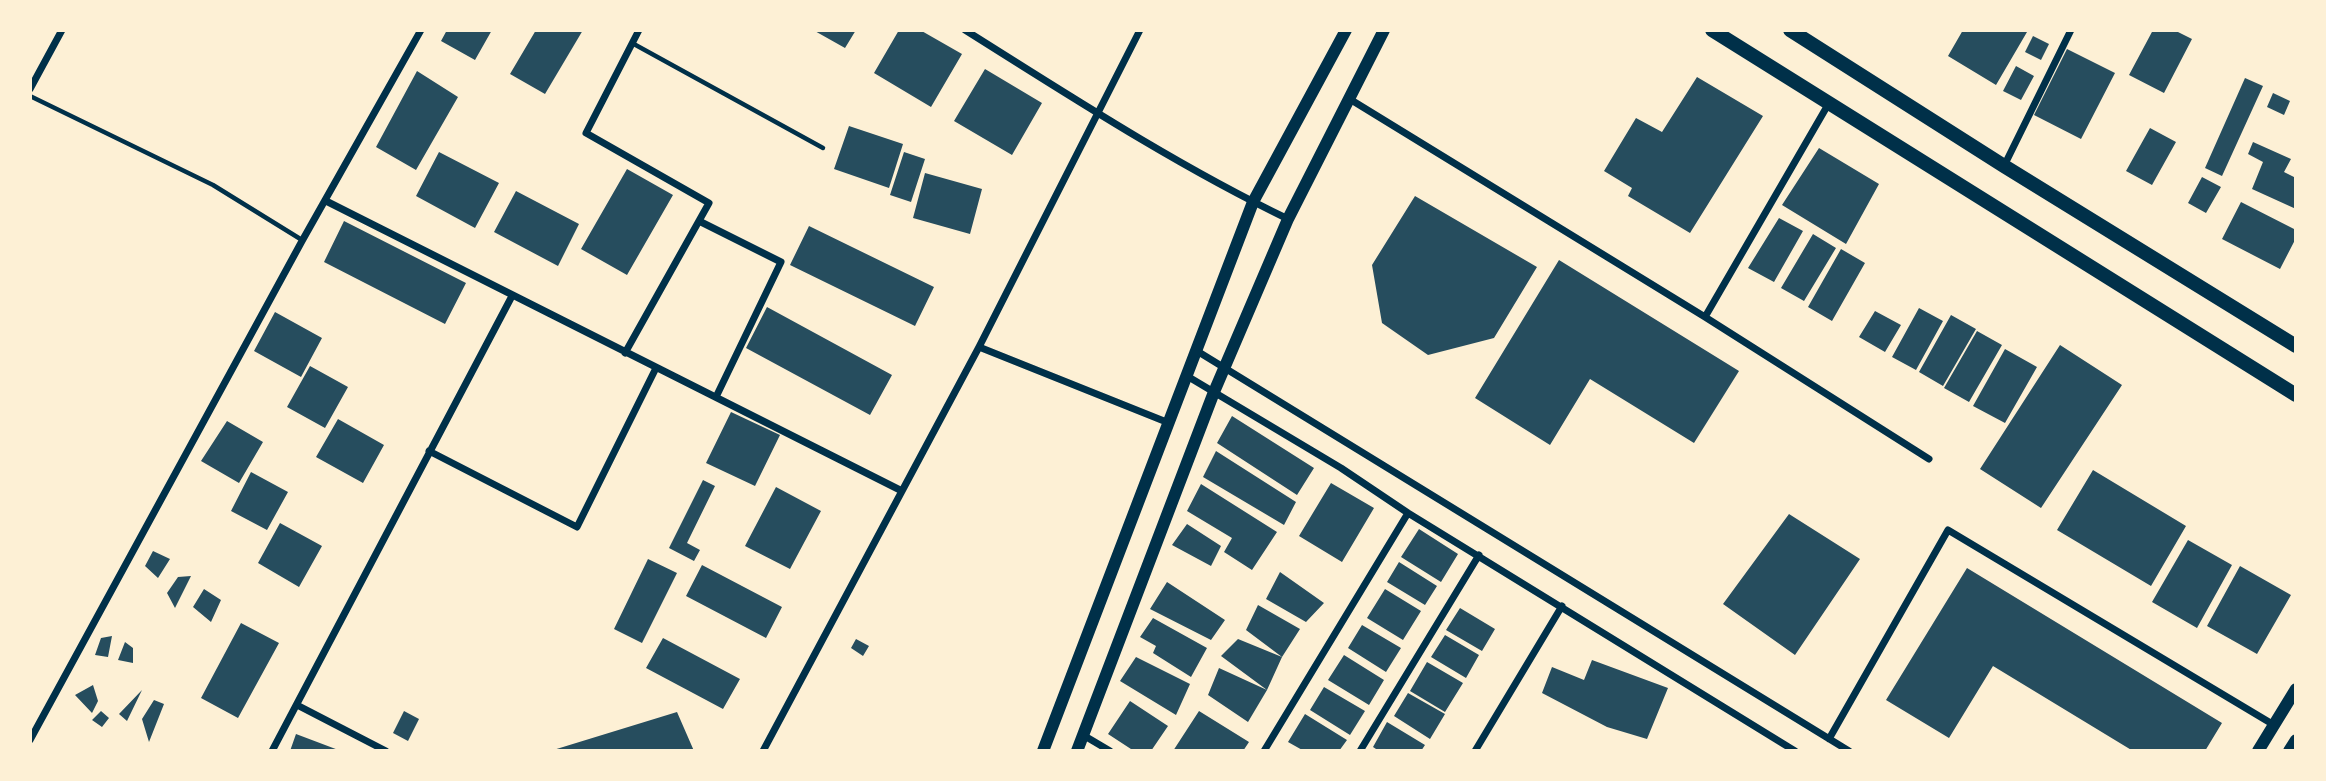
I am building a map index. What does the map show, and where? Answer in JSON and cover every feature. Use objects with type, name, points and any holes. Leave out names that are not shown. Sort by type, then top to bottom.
[{"type":"main road","points":[[1043,751],[1253,202],[1346,30]]},
{"type":"main road","points":[[1077,751],[1214,392],[1288,219],[1384,30]]},
{"type":"main road","points":[[1712,30],[2296,396]]},
{"type":"main road","points":[[1790,30],[2296,346]]},
{"type":"main road","points":[[2258,751],[2296,689]]},
{"type":"main road","points":[[2289,751],[2296,740]]},
{"type":"street","points":[[30,89],[62,30]]},
{"type":"street","points":[[30,740],[302,241],[421,30]]},
{"type":"street","points":[[625,353],[709,203],[586,133],[639,30]]},
{"type":"street","points":[[965,30],[1098,113],[1253,202],[1288,219]]},
{"type":"street","points":[[763,751],[979,347],[1140,30]]},
{"type":"street","points":[[2004,166],[2071,30]]},
{"type":"street","points":[[1348,98],[1929,458]]},
{"type":"street","points":[[1705,317],[1829,103]]},
{"type":"street","points":[[326,201],[902,491]]},
{"type":"street","points":[[699,221],[781,262],[716,397]]},
{"type":"street","points":[[272,751],[512,296]]},
{"type":"street","points":[[979,347],[1169,423]]},
{"type":"street","points":[[1197,351],[1849,751]]},
{"type":"street","points":[[429,451],[577,527],[656,368]]},
{"type":"street","points":[[1187,376],[1795,751]]},
{"type":"street","points":[[1264,751],[1408,513]]},
{"type":"street","points":[[1829,739],[1948,530],[2274,725]]},
{"type":"street","points":[[1360,751],[1479,555]]},
{"type":"street","points":[[1475,751],[1562,606]]},
{"type":"street","points":[[297,705],[386,751]]},
{"type":"street","points":[[1083,735],[1110,751]]},
{"type":"lane","points":[[632,43],[823,148]]},
{"type":"lane","points":[[30,96],[213,185],[302,241]]},
{"type":"building","points":[[447,30],[492,30],[475,60],[441,41]]},
{"type":"building","points":[[536,30],[583,30],[545,94],[510,74]]},
{"type":"building","points":[[813,30],[856,30],[845,48]]},
{"type":"building","points":[[899,30],[920,30],[962,54],[931,107],[874,73]]},
{"type":"building","points":[[1963,30],[2027,32],[1996,85],[1948,56]]},
{"type":"building","points":[[2153,30],[2174,30],[2192,39],[2164,93],[2129,75]]},
{"type":"building","points":[[2033,36],[2049,44],[2041,60],[2025,52]]},
{"type":"building","points":[[2067,49],[2115,73],[2081,139],[2034,115]]},
{"type":"building","points":[[2016,66],[2034,76],[2021,100],[2003,91]]},
{"type":"building","points":[[985,69],[1042,103],[1012,155],[954,121]]},
{"type":"building","points":[[417,71],[458,97],[416,170],[376,147]]},
{"type":"building","points":[[1697,77],[1763,116],[1690,233],[1628,196],[1632,188],[1604,171],[1636,118],[1662,132]]},
{"type":"building","points":[[2245,78],[2263,86],[2222,176],[2205,168]]},
{"type":"building","points":[[2273,93],[2290,101],[2284,115],[2267,107]]},
{"type":"building","points":[[849,126],[903,144],[889,188],[834,169]]},
{"type":"building","points":[[2150,128],[2176,142],[2152,185],[2126,171]]},
{"type":"building","points":[[2253,142],[2291,159],[2284,172],[2296,178],[2296,209],[2252,189],[2263,162],[2248,154]]},
{"type":"building","points":[[1819,148],[1879,184],[1846,244],[1782,205]]},
{"type":"building","points":[[439,152],[499,183],[475,228],[416,196]]},
{"type":"building","points":[[904,152],[925,159],[911,202],[890,195]]},
{"type":"building","points":[[627,169],[673,195],[627,275],[581,249]]},
{"type":"building","points":[[925,173],[982,189],[970,234],[913,218]]},
{"type":"building","points":[[2202,177],[2221,187],[2206,213],[2188,203]]},
{"type":"building","points":[[516,191],[579,224],[558,266],[494,232]]},
{"type":"building","points":[[1415,196],[1537,267],[1494,338],[1428,355],[1382,323],[1372,265]]},
{"type":"building","points":[[2241,202],[2296,230],[2296,238],[2280,269],[2222,239]]},
{"type":"building","points":[[1779,218],[1803,231],[1774,282],[1748,268]]},
{"type":"building","points":[[344,221],[466,283],[445,324],[324,262]]},
{"type":"building","points":[[809,226],[934,287],[915,326],[790,265]]},
{"type":"building","points":[[1813,234],[1836,248],[1804,301],[1781,288]]},
{"type":"building","points":[[1841,249],[1865,263],[1832,321],[1808,307]]},
{"type":"building","points":[[1559,260],[1739,371],[1694,443],[1590,379],[1550,445],[1475,398]]},
{"type":"building","points":[[767,307],[892,375],[870,415],[746,348]]},
{"type":"building","points":[[1919,308],[1943,321],[1916,370],[1892,357]]},
{"type":"building","points":[[1875,311],[1901,325],[1885,352],[1859,337]]},
{"type":"building","points":[[275,312],[322,338],[301,377],[254,351]]},
{"type":"building","points":[[1951,315],[1976,329],[1943,386],[1919,372]]},
{"type":"building","points":[[1977,331],[2002,345],[1969,402],[1944,388]]},
{"type":"building","points":[[2060,345],[2122,385],[2041,508],[1980,469]]},
{"type":"building","points":[[2005,349],[2037,367],[2005,423],[1973,406]]},
{"type":"building","points":[[310,366],[348,387],[325,428],[287,407]]},
{"type":"building","points":[[731,412],[780,435],[755,486],[706,463]]},
{"type":"building","points":[[1232,416],[1314,468],[1297,495],[1217,443]]},
{"type":"building","points":[[338,419],[384,445],[363,483],[316,457]]},
{"type":"building","points":[[227,421],[263,442],[239,483],[201,461]]},
{"type":"building","points":[[1216,451],[1296,502],[1284,525],[1203,477]]},
{"type":"building","points":[[2093,470],[2186,526],[2151,586],[2057,530]]},
{"type":"building","points":[[251,472],[288,492],[267,530],[231,511]]},
{"type":"building","points":[[703,480],[715,486],[687,543],[700,550],[694,561],[669,548]]},
{"type":"building","points":[[1331,483],[1374,508],[1342,562],[1299,536]]},
{"type":"building","points":[[1201,484],[1277,532],[1252,570],[1224,552],[1232,538],[1187,511]]},
{"type":"building","points":[[776,487],[821,511],[790,569],[745,546]]},
{"type":"building","points":[[1789,514],[1860,559],[1795,655],[1723,604]]},
{"type":"building","points":[[280,523],[322,546],[299,587],[258,563]]},
{"type":"building","points":[[1187,524],[1221,546],[1211,566],[1172,545]]},
{"type":"building","points":[[1419,529],[1458,554],[1441,582],[1401,557]]},
{"type":"building","points":[[2188,540],[2232,565],[2197,628],[2152,602]]},
{"type":"building","points":[[153,551],[170,559],[158,578],[145,566]]},
{"type":"building","points":[[648,559],[677,573],[642,643],[614,629]]},
{"type":"building","points":[[1399,562],[1437,586],[1425,605],[1387,582]]},
{"type":"building","points":[[702,565],[782,607],[766,638],[686,596]]},
{"type":"building","points":[[2240,566],[2291,595],[2257,654],[2207,626]]},
{"type":"building","points":[[1967,568],[2222,723],[2205,751],[2133,751],[1993,666],[1949,738],[1886,700]]},
{"type":"building","points":[[1280,572],[1324,603],[1306,622],[1266,599]]},
{"type":"building","points":[[191,576],[175,608],[167,593],[178,577]]},
{"type":"building","points":[[1167,582],[1225,620],[1211,640],[1150,609]]},
{"type":"building","points":[[204,589],[221,600],[211,622],[193,607]]},
{"type":"building","points":[[1385,589],[1421,611],[1403,640],[1367,618]]},
{"type":"building","points":[[1258,605],[1300,629],[1282,657],[1246,630]]},
{"type":"building","points":[[1460,608],[1495,629],[1482,651],[1446,630]]},
{"type":"building","points":[[1153,618],[1207,648],[1191,677],[1153,653],[1156,646],[1140,637]]},
{"type":"building","points":[[241,623],[279,643],[238,718],[201,698]]},
{"type":"building","points":[[1362,625],[1401,648],[1386,672],[1348,648]]},
{"type":"building","points":[[1445,635],[1479,655],[1466,678],[1431,657]]},
{"type":"building","points":[[112,636],[108,657],[95,655],[101,638]]},
{"type":"building","points":[[663,638],[740,679],[723,709],[646,668]]},
{"type":"building","points":[[856,639],[869,646],[863,656],[851,648]]},
{"type":"building","points":[[1238,639],[1282,657],[1267,690],[1221,656]]},
{"type":"building","points":[[125,642],[133,648],[133,663],[118,660]]},
{"type":"building","points":[[1344,655],[1384,680],[1369,705],[1328,680]]},
{"type":"building","points":[[1136,657],[1190,684],[1176,715],[1120,681]]},
{"type":"building","points":[[1592,660],[1668,688],[1647,739],[1607,727],[1542,693],[1552,667],[1584,680]]},
{"type":"building","points":[[1427,662],[1463,683],[1445,712],[1410,691]]},
{"type":"building","points":[[1219,668],[1267,690],[1248,722],[1208,695]]},
{"type":"building","points":[[93,685],[98,701],[92,713],[75,695]]},
{"type":"building","points":[[1324,687],[1365,711],[1350,735],[1310,710]]},
{"type":"building","points":[[142,690],[127,721],[119,714]]},
{"type":"building","points":[[1408,693],[1445,714],[1430,739],[1394,716]]},
{"type":"building","points":[[154,700],[164,704],[149,742],[142,719]]},
{"type":"building","points":[[1130,701],[1168,726],[1151,751],[1134,751],[1108,734]]},
{"type":"building","points":[[101,711],[109,718],[102,727],[92,720]]},
{"type":"building","points":[[404,711],[419,719],[408,741],[393,733]]},
{"type":"building","points":[[1199,711],[1249,742],[1243,751],[1173,751]]},
{"type":"building","points":[[677,712],[694,751],[550,751]]},
{"type":"building","points":[[1305,714],[1347,740],[1339,751],[1304,751],[1288,742]]},
{"type":"building","points":[[1387,722],[1425,745],[1421,751],[1379,751],[1373,747]]},
{"type":"building","points":[[296,734],[341,751],[290,751]]}]
